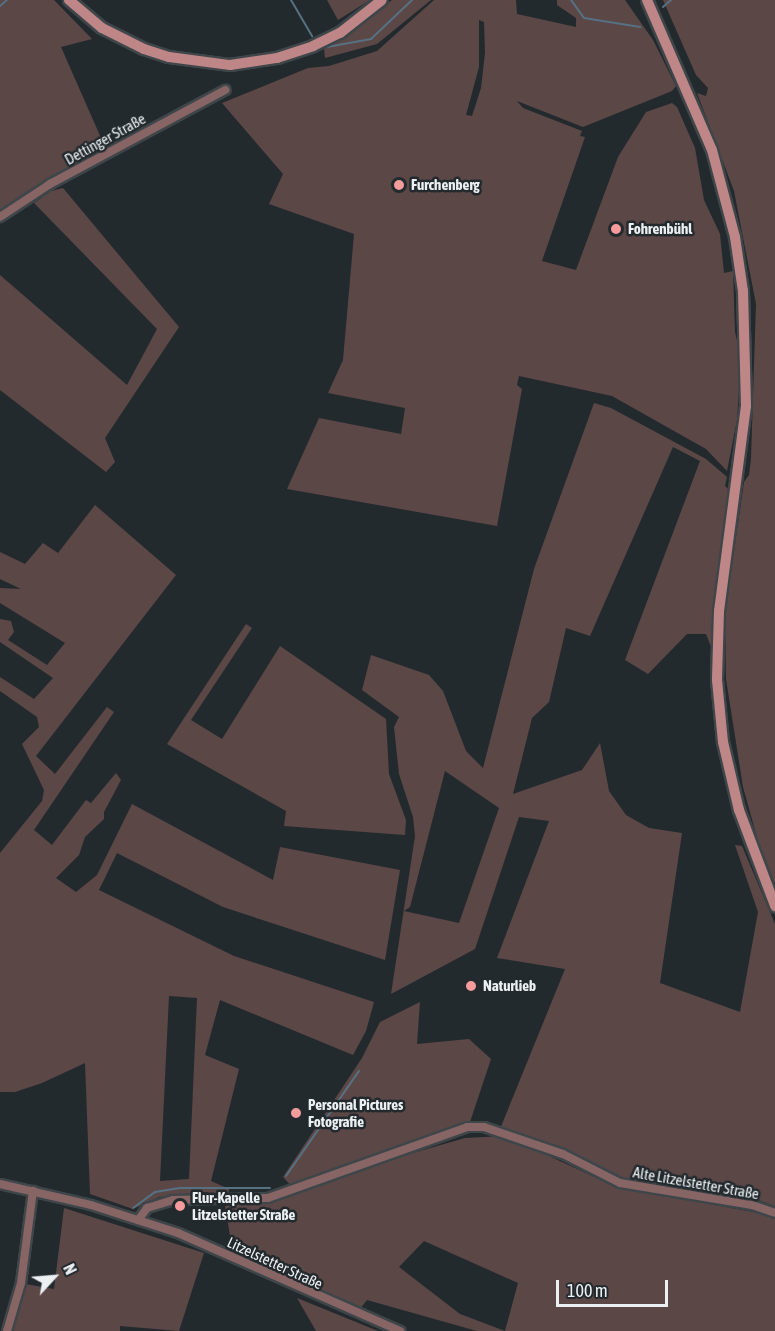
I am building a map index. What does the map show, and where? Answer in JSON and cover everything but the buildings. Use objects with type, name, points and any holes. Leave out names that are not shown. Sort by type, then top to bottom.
[{"type":"main road","points":[[69,0],[102,28],[144,49],[169,57],[230,65],[277,58],[313,46],[340,33],[382,0]]},
{"type":"main road","points":[[639,0],[652,17]]},
{"type":"main road","points":[[647,0],[652,17],[712,150],[730,215],[743,291],[747,406],[719,611],[717,680],[723,742],[739,810],[775,906]]},
{"type":"street","name":"Dettinger Straße","points":[[0,218],[50,184],[225,90]]},
{"type":"street","name":"Alte Litzelstetter Straße","points":[[139,1219],[147,1208],[173,1200],[268,1198],[467,1127],[484,1126],[563,1154],[620,1183],[752,1205],[775,1213]]},
{"type":"street","name":"Litzelstetter Straße","points":[[0,1184],[139,1219],[400,1331]]},
{"type":"street","points":[[7,1331],[21,1283],[33,1191]]},
{"type":"shaded area","points":[[0,0],[54,0],[92,39],[61,47],[105,147],[0,214]]},
{"type":"shaded area","points":[[327,0],[370,0],[338,20]]},
{"type":"shaded area","points":[[392,0],[431,0],[377,44],[325,58],[324,49]]},
{"type":"shaded area","points":[[434,0],[516,0],[517,14],[576,27],[576,18],[557,5],[557,0],[625,0],[653,40],[676,86],[672,91],[583,127],[517,101],[523,108],[582,131],[580,136],[585,137],[542,261],[576,270],[618,157],[646,112],[672,103],[677,107],[695,148],[704,200],[720,234],[724,273],[733,271],[735,332],[741,358],[737,420],[727,471],[706,449],[612,396],[519,376],[517,385],[522,389],[497,526],[287,489],[319,418],[401,434],[405,408],[328,393],[343,360],[354,234],[269,204],[283,174],[222,103],[308,68],[329,66],[377,51]],"holes":[[[479,20],[484,22],[485,53],[481,88],[472,116],[466,115],[479,67]]]},
{"type":"shaded area","points":[[663,0],[775,0],[775,884],[758,841],[743,787],[726,679],[725,613],[744,482],[749,475],[751,459],[756,304],[734,191],[697,93],[706,96],[708,88],[696,75]]},
{"type":"shaded area","points":[[63,188],[179,327],[105,438],[115,462],[106,472],[0,390],[0,275],[127,385],[157,329],[34,203],[51,191]]},
{"type":"shaded area","points":[[594,403],[611,408],[706,459],[727,477],[725,486],[733,493],[713,610],[712,649],[706,634],[687,634],[648,674],[625,660],[700,461],[673,447],[590,636],[566,628],[549,702],[532,718],[513,794],[582,770],[600,743],[609,791],[626,815],[649,828],[682,833],[660,983],[740,1012],[758,912],[735,845],[742,846],[775,924],[775,1206],[750,1197],[621,1178],[564,1152],[500,1129],[565,969],[497,958],[549,821],[519,817],[475,949],[391,994],[415,836],[413,817],[399,774],[394,727],[399,717],[362,690],[371,655],[429,675],[443,691],[466,751],[483,768],[534,569]],"holes":[[[445,771],[499,808],[459,923],[404,911],[410,907]]]},
{"type":"shaded area","points":[[95,505],[176,575],[36,756],[55,774],[107,707],[114,712],[34,830],[52,845],[86,800],[91,803],[116,773],[121,780],[104,812],[104,819],[85,837],[79,855],[56,878],[76,892],[97,875],[132,804],[273,880],[280,847],[400,870],[385,960],[223,907],[117,853],[99,890],[234,956],[374,1002],[366,1031],[353,1055],[220,1000],[205,1055],[239,1069],[211,1181],[229,1189],[228,1195],[204,1192],[159,1197],[133,1209],[90,1194],[85,1063],[42,1083],[15,1092],[0,1092],[0,853],[42,801],[44,790],[22,744],[39,727],[37,717],[0,691],[0,677],[34,699],[53,678],[0,642],[0,619],[11,621],[14,632],[8,640],[47,665],[65,643],[0,603],[0,588],[21,589],[0,579],[0,552],[25,564],[43,543],[58,553]],"holes":[[[169,996],[197,998],[189,1179],[160,1181]]]},
{"type":"shaded area","points":[[246,624],[252,628],[191,720],[222,739],[280,646],[386,719],[389,774],[406,820],[405,835],[284,826],[286,811],[167,744]]},
{"type":"shaded area","points":[[420,1002],[417,1044],[469,1039],[491,1059],[469,1125],[392,1159],[465,1138],[506,1136],[616,1187],[775,1216],[775,1331],[505,1331],[477,1331],[367,1300],[359,1310],[232,1247],[225,1206],[282,1198],[294,1189],[283,1177],[362,1058],[380,1022]],"holes":[[[424,1241],[518,1283],[505,1331],[460,1314],[399,1267]]]},
{"type":"shaded area","points":[[64,1208],[204,1253],[179,1331],[120,1326],[120,1331],[11,1331],[25,1284],[54,1289]]},
{"type":"shaded area","points":[[297,1298],[378,1331],[316,1331]]},
{"type":"waterway","points":[[0,6],[7,0]]},
{"type":"waterway","points":[[291,0],[312,36]]},
{"type":"waterway","points":[[327,47],[371,39],[412,0]]},
{"type":"waterway","points":[[571,0],[584,18],[640,27]]},
{"type":"waterway","points":[[663,7],[671,0]]},
{"type":"waterway","points":[[286,1176],[359,1071]]},
{"type":"waterway","points":[[133,1208],[155,1192],[180,1188],[270,1188]]},
{"type":"place","name":"Furchenberg","points":[[399,185]]},
{"type":"place","name":"Fohrenbühl","points":[[616,229]]},
{"type":"place","name":"Naturlieb","points":[[471,986]]},
{"type":"place","name":"Personal Pictures Fotografie","points":[[296,1113]]},
{"type":"place","name":"Flur-Kapelle Litzelstetter Straße","points":[[180,1206]]}]
